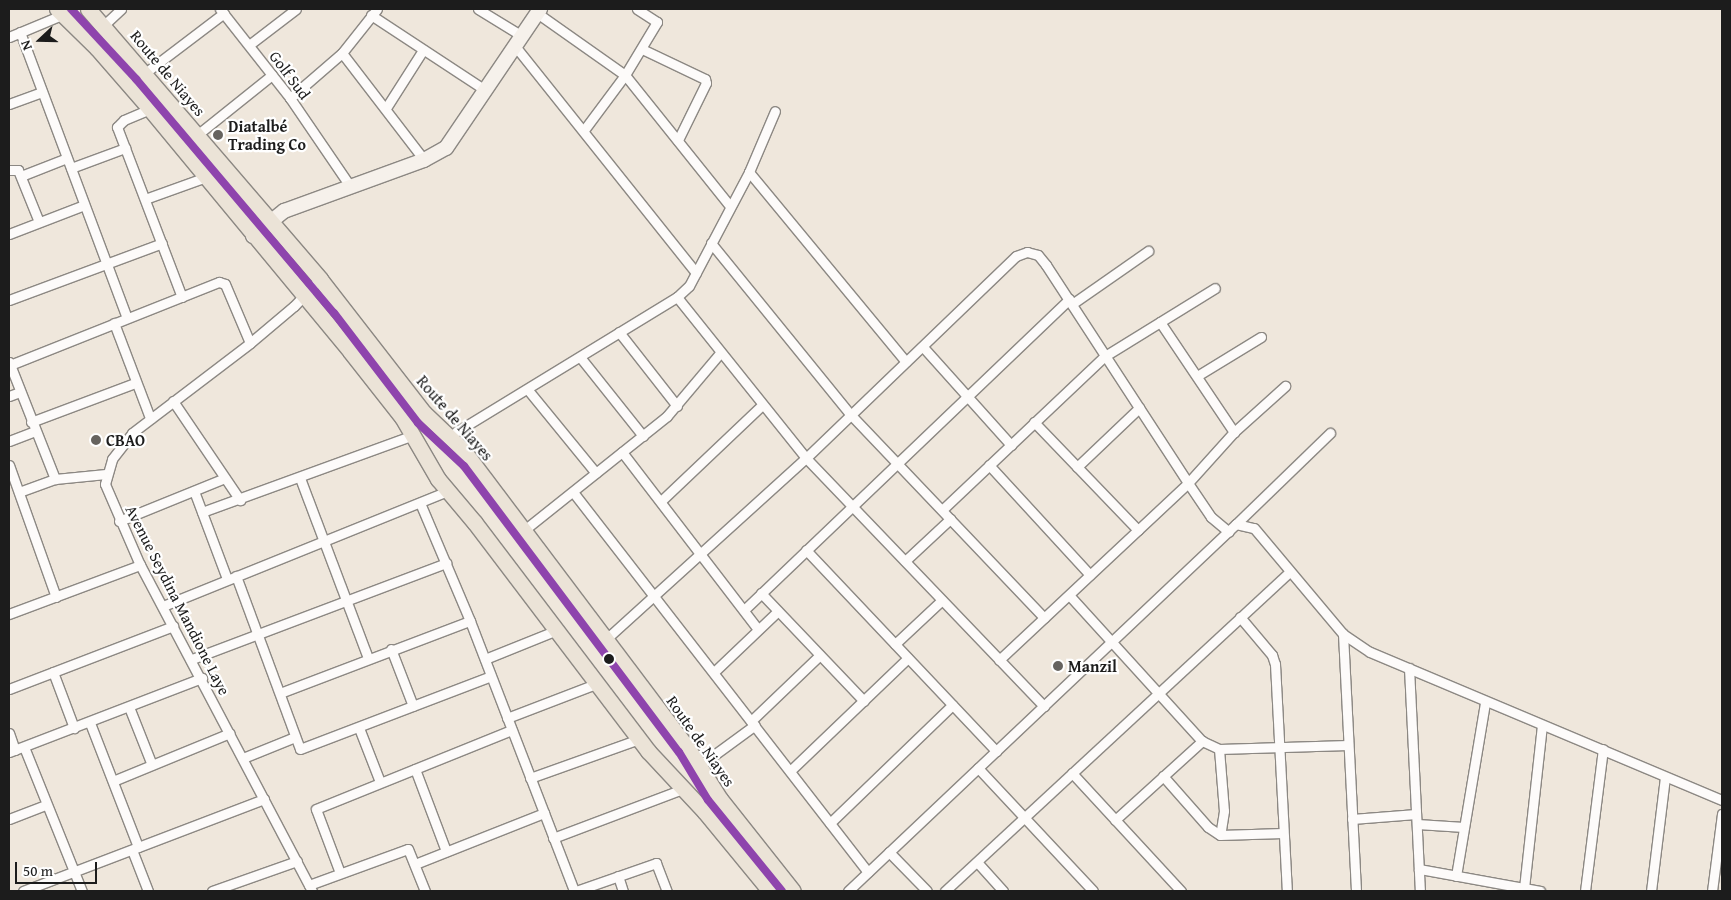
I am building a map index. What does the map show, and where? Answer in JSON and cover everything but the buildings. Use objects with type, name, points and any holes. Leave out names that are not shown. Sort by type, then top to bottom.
[{"type":"main road","name":"Route de Niayes","points":[[88,9],[104,24],[320,278],[424,412],[451,435],[699,766],[720,799],[793,891]]},
{"type":"main road","points":[[60,12],[150,109],[253,236],[350,351],[413,435],[426,463],[598,683],[639,739],[770,891]]},
{"type":"street","points":[[104,24],[121,9]]},
{"type":"street","points":[[249,45],[296,9]]},
{"type":"street","points":[[478,9],[519,41],[584,130],[696,273]]},
{"type":"street","points":[[584,130],[625,75],[657,22],[637,9]]},
{"type":"street","points":[[145,73],[222,11]]},
{"type":"street","name":"Golf Sud","points":[[222,11],[290,98],[350,186]]},
{"type":"street","points":[[253,236],[284,211],[424,160],[446,148],[539,11],[625,75],[730,206]]},
{"type":"street","points":[[9,37],[60,12]]},
{"type":"street","points":[[290,98],[342,53],[374,12],[424,50],[485,90]]},
{"type":"street","points":[[20,32],[127,318]]},
{"type":"street","points":[[642,49],[703,76],[706,83],[678,140]]},
{"type":"street","points":[[386,108],[424,50]]},
{"type":"street","points":[[342,53],[424,160]]},
{"type":"street","points":[[197,135],[272,75]]},
{"type":"street","points":[[9,104],[42,92]]},
{"type":"street","points":[[150,109],[119,122],[117,127],[182,297]]},
{"type":"street","points":[[451,435],[528,390],[677,297],[696,273],[749,172],[775,111]]},
{"type":"street","points":[[71,168],[125,148]]},
{"type":"street","points":[[21,176],[67,158]]},
{"type":"street","points":[[9,170],[16,168],[21,176],[39,222]]},
{"type":"street","points":[[749,172],[906,362]]},
{"type":"street","points":[[145,199],[206,177]]},
{"type":"street","points":[[9,234],[84,205]]},
{"type":"street","points":[[711,242],[851,415],[1044,618]]},
{"type":"street","points":[[9,300],[162,243]]},
{"type":"street","points":[[744,610],[967,396],[1070,302],[1148,250]]},
{"type":"street","points":[[604,640],[806,458],[1022,253],[1038,256],[1211,517],[1229,532]]},
{"type":"street","points":[[19,492],[55,479],[106,474],[117,452],[150,418],[250,343],[304,297],[320,278]]},
{"type":"street","points":[[55,479],[9,364],[223,282],[250,343]]},
{"type":"street","points":[[942,510],[1105,356],[1215,288]]},
{"type":"street","points":[[677,297],[806,458],[1044,706]]},
{"type":"street","points":[[1160,322],[1234,432]]},
{"type":"street","points":[[114,324],[150,418]]},
{"type":"street","points":[[619,332],[677,406]]},
{"type":"street","points":[[1196,376],[1261,337]]},
{"type":"street","points":[[923,347],[1011,445]]},
{"type":"street","points":[[523,531],[643,436],[677,406],[720,353]]},
{"type":"street","points":[[580,357],[643,436]]},
{"type":"street","points":[[31,422],[135,383]]},
{"type":"street","points":[[1000,660],[1188,483],[1234,432],[1285,386]]},
{"type":"street","points":[[528,390],[596,473]]},
{"type":"street","points":[[9,396],[20,392]]},
{"type":"street","points":[[172,401],[240,500]]},
{"type":"street","points":[[661,501],[762,405]]},
{"type":"street","points":[[1077,467],[1139,408]]},
{"type":"street","points":[[1034,422],[1138,530]]},
{"type":"street","points":[[9,441],[35,432]]},
{"type":"street","points":[[848,891],[1229,532],[1330,433]]},
{"type":"street","points":[[202,512],[240,500],[413,435]]},
{"type":"street","points":[[622,452],[758,629]]},
{"type":"street","points":[[9,465],[56,597]]},
{"type":"street","points":[[989,465],[1090,575]]},
{"type":"street","name":"Avenue Seydina Mandione Laye","points":[[106,474],[105,484],[119,521],[140,565],[192,659],[311,888]]},
{"type":"street","points":[[119,521],[225,478]]},
{"type":"street","points":[[300,478],[368,658]]},
{"type":"street","points":[[194,491],[226,580]]},
{"type":"street","points":[[163,606],[447,491]]},
{"type":"street","points":[[573,492],[868,872]]},
{"type":"street","points":[[420,503],[485,659],[575,891],[656,862],[667,891]]},
{"type":"street","points":[[905,561],[950,519]]},
{"type":"street","points":[[1236,524],[1254,528],[1342,634],[1370,652],[1542,726],[1603,749],[1722,800]]},
{"type":"street","points":[[806,550],[996,751]]},
{"type":"street","points":[[192,659],[446,563]]},
{"type":"street","points":[[9,614],[140,565]]},
{"type":"street","points":[[945,891],[1289,572]]},
{"type":"street","points":[[236,576],[301,750],[491,676]]},
{"type":"street","points":[[761,593],[864,700]]},
{"type":"street","points":[[1069,595],[1202,741],[1219,749],[1348,745]]},
{"type":"street","points":[[895,644],[942,600]]},
{"type":"street","points":[[714,672],[778,611]]},
{"type":"street","points":[[1240,617],[1274,660],[1287,891]]},
{"type":"street","points":[[280,692],[391,649],[470,622]]},
{"type":"street","points":[[9,689],[173,626]]},
{"type":"street","points":[[485,659],[557,630]]},
{"type":"street","points":[[1342,634],[1356,891]]},
{"type":"street","points":[[391,649],[413,706]]},
{"type":"street","points":[[699,766],[753,723],[820,655]]},
{"type":"street","points":[[790,771],[908,658]]},
{"type":"street","points":[[1409,668],[1420,891]]},
{"type":"street","points":[[53,672],[74,728]]},
{"type":"street","points":[[16,750],[90,723],[202,678]]},
{"type":"street","points":[[507,718],[598,683]]},
{"type":"street","points":[[1456,876],[1485,702]]},
{"type":"street","points":[[830,823],[952,704]]},
{"type":"street","points":[[129,707],[152,765]]},
{"type":"street","points":[[90,723],[113,781],[148,891]]},
{"type":"street","points":[[1524,888],[1542,726]]},
{"type":"street","points":[[359,728],[380,782]]},
{"type":"street","points":[[340,873],[316,809],[512,730]]},
{"type":"street","points":[[9,733],[16,750],[46,805],[82,891]]},
{"type":"street","points":[[113,781],[230,733]]},
{"type":"street","points":[[243,758],[295,737]]},
{"type":"street","points":[[530,778],[639,739]]},
{"type":"street","points":[[1115,820],[1202,741]]},
{"type":"street","points":[[1219,749],[1224,811],[1220,835]]},
{"type":"street","points":[[1585,891],[1603,749]]},
{"type":"street","points":[[978,768],[1093,891]]},
{"type":"street","points":[[415,769],[446,851]]},
{"type":"street","points":[[1072,773],[1181,891]]},
{"type":"street","points":[[1163,776],[1208,827],[1220,835],[1283,833]]},
{"type":"street","points":[[1651,891],[1665,777]]},
{"type":"street","points":[[553,838],[683,789]]},
{"type":"street","points":[[23,891],[264,799]]},
{"type":"street","points":[[9,820],[46,805]]},
{"type":"street","points":[[415,864],[544,813]]},
{"type":"street","points":[[1352,818],[1416,814]]},
{"type":"street","points":[[1712,891],[1722,814]]},
{"type":"street","points":[[1417,824],[1464,827]]},
{"type":"street","points":[[311,888],[340,873],[408,849],[425,891]]},
{"type":"street","points":[[889,852],[927,891]]},
{"type":"street","points":[[212,891],[297,861]]},
{"type":"street","points":[[976,862],[1003,891]]},
{"type":"street","points":[[1419,869],[1540,891]]},
{"type":"street","points":[[618,876],[623,891]]},
{"type":"transit line","points":[[71,9],[136,79],[334,313],[418,423],[464,466],[679,752],[708,800],[782,891]]},
{"type":"place","name":"Diatalbé Trading Co","points":[[218,135]]},
{"type":"place","name":"CBAO","points":[[96,440]]},
{"type":"place","name":"Manzil","points":[[1058,666]]}]
